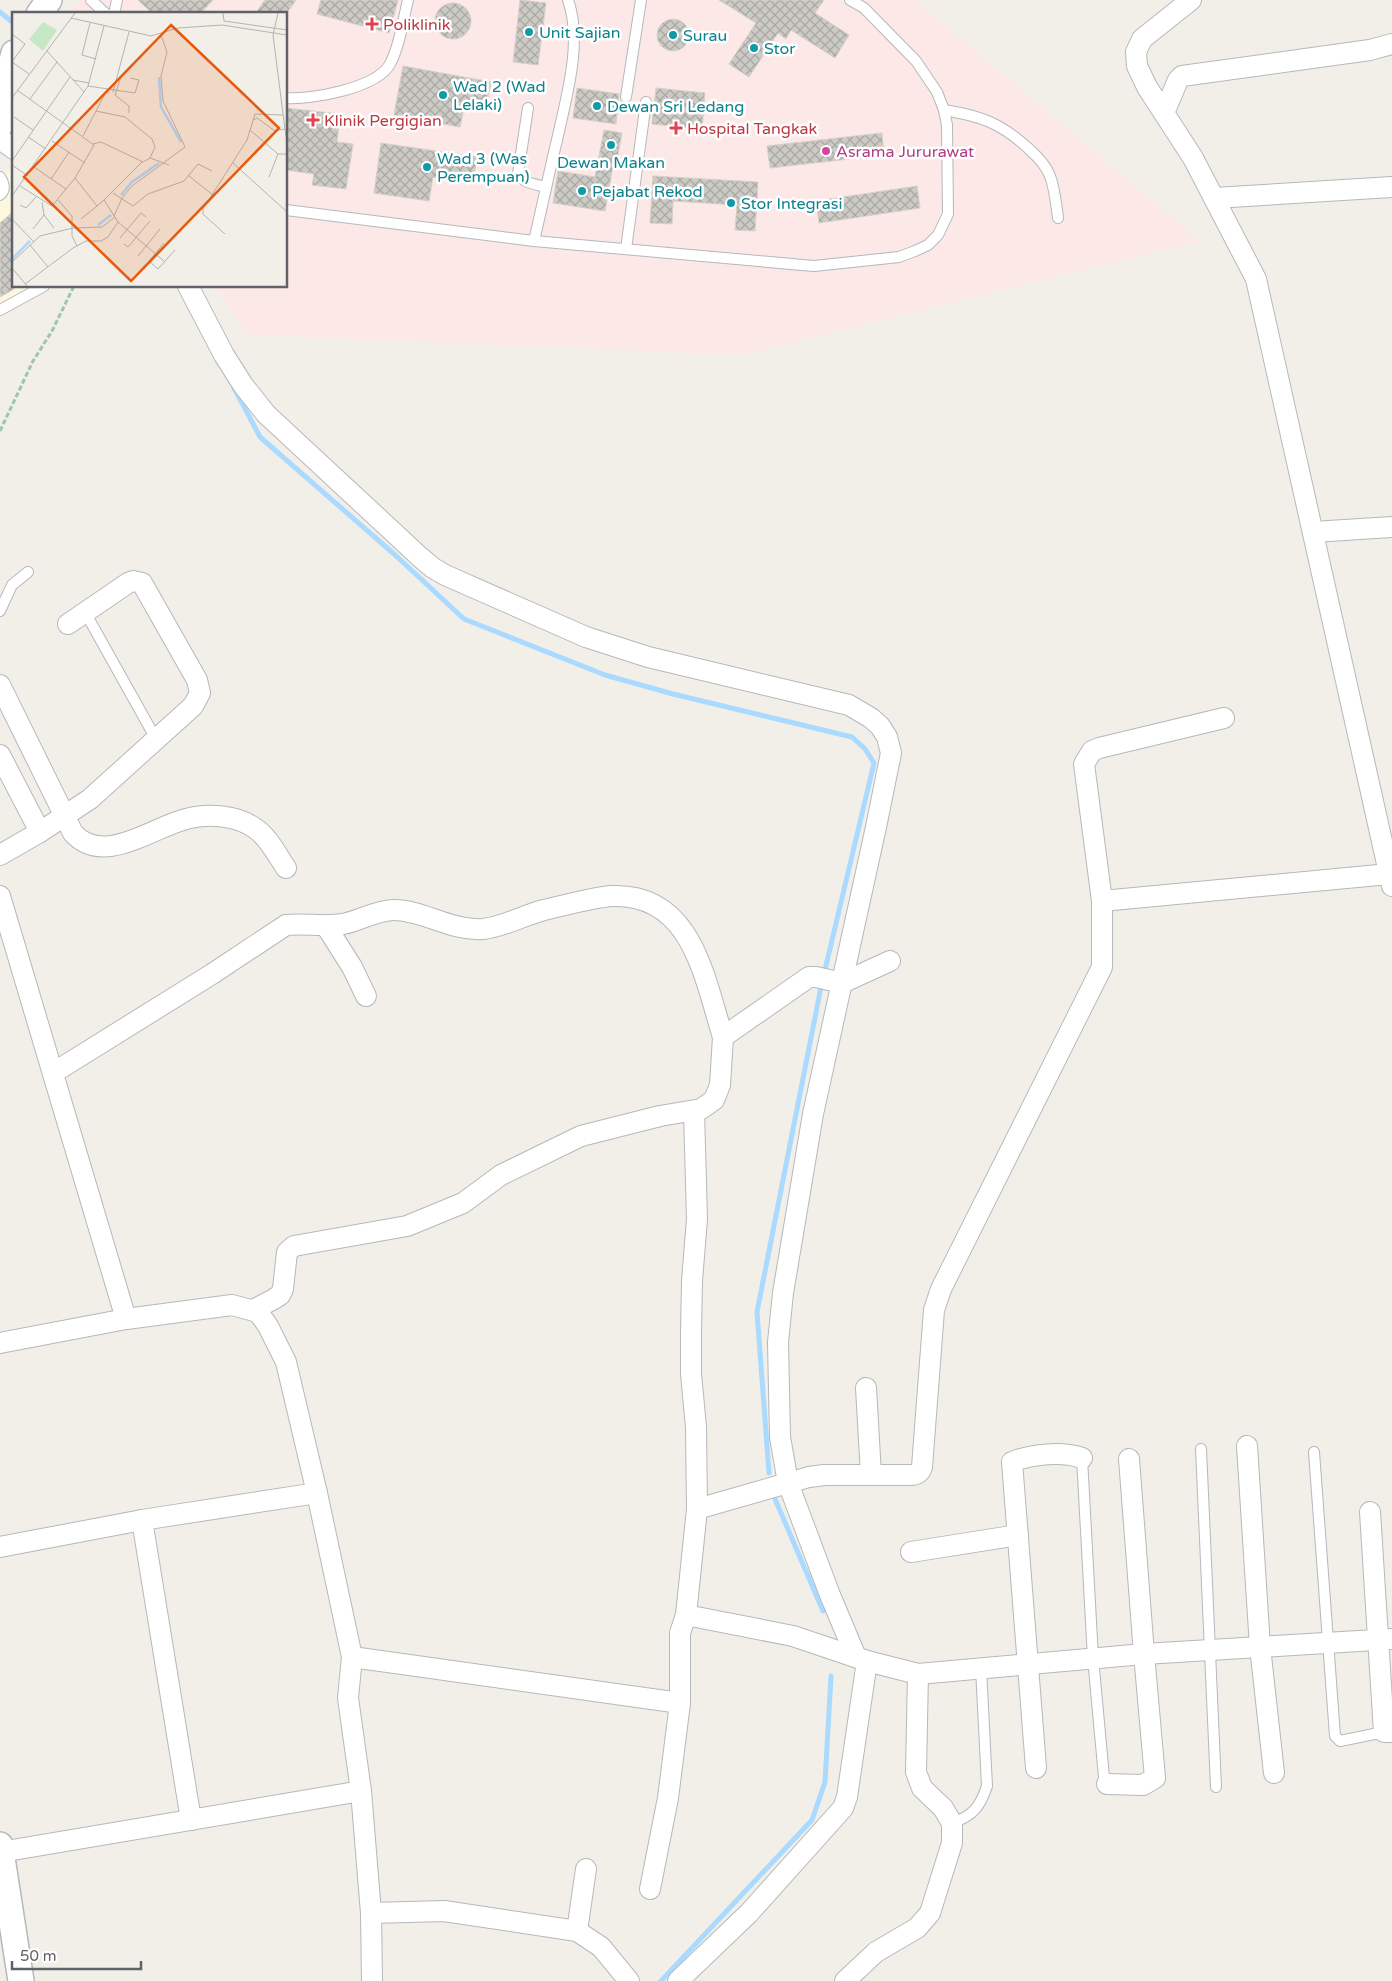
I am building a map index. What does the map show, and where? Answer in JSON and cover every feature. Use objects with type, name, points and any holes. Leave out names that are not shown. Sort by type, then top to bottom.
[{"type":"street","points":[[40,12],[49,0]]},
{"type":"street","points":[[1102,901],[1391,880],[1256,279],[1193,158],[1147,86],[1137,66],[1136,52],[1148,34],[1191,0]]},
{"type":"street","points":[[1164,113],[1178,80],[1182,76],[1370,50],[1392,44]]},
{"type":"street","points":[[0,125],[6,98],[8,71],[12,59]]},
{"type":"street","points":[[0,139],[12,148]]},
{"type":"street","points":[[1214,198],[1392,188]]},
{"type":"street","points":[[189,288],[224,355],[243,385],[266,414],[433,568],[586,637],[648,657],[849,705],[861,711],[880,726],[888,737],[890,753],[831,980],[813,1114],[784,1293],[778,1342],[780,1437],[788,1483],[830,1595],[862,1659],[848,1797],[843,1808],[749,1913],[678,1981]]},
{"type":"street","points":[[1313,532],[1392,527]]},
{"type":"street","points":[[0,855],[66,816],[90,799],[198,700],[200,686],[146,587],[138,581],[133,581],[68,624]]},
{"type":"street","points":[[0,685],[74,833],[80,840],[88,845],[106,847],[142,838],[188,818],[203,816],[239,820],[255,828],[263,835],[286,868]]},
{"type":"street","points":[[697,1509],[809,1477],[824,1475],[915,1475],[920,1472],[922,1467],[934,1310],[947,1276],[1102,968],[1102,901],[1083,771],[1087,757],[1092,751],[1099,748],[1224,718]]},
{"type":"street","points":[[0,755],[40,832]]},
{"type":"street","points":[[0,896],[126,1319]]},
{"type":"street","points":[[53,1073],[212,974],[286,925],[326,926],[344,924],[393,910],[407,912],[464,929],[484,928],[511,922],[543,910],[610,896],[634,898],[654,903],[670,915],[681,927],[694,950],[724,1037],[720,1085],[714,1100],[701,1109],[694,1111],[660,1116],[581,1136],[501,1175],[463,1203],[407,1226],[294,1246],[287,1252],[283,1289],[280,1295],[253,1310]]},
{"type":"street","points":[[326,926],[352,967],[366,996]]},
{"type":"street","points":[[724,1037],[809,978],[831,980],[890,961]]},
{"type":"street","points":[[650,1889],[668,1798],[680,1703],[680,1633],[686,1615],[697,1509],[696,1427],[691,1357],[692,1281],[697,1218],[694,1111]]},
{"type":"street","points":[[0,1343],[126,1319],[232,1305],[258,1312],[268,1326],[286,1362],[317,1493],[352,1657],[348,1698],[361,1791],[371,1913],[372,1981]]},
{"type":"street","points":[[866,1388],[871,1475]]},
{"type":"street","points":[[1246,1446],[1260,1647],[1274,1773]]},
{"type":"street","points":[[1036,1768],[1012,1462],[1025,1457],[1072,1455],[1082,1458]]},
{"type":"street","points":[[1106,1784],[1143,1785],[1155,1778],[1129,1459]]},
{"type":"street","points":[[0,1547],[142,1520],[317,1493]]},
{"type":"street","points":[[1370,1512],[1384,1640],[1388,1732]]},
{"type":"street","points":[[142,1520],[191,1820]]},
{"type":"street","points":[[911,1552],[1018,1535]]},
{"type":"street","points":[[686,1615],[793,1636],[862,1659],[918,1674],[1144,1654],[1384,1640]]},
{"type":"street","points":[[352,1657],[680,1703]]},
{"type":"street","points":[[845,1981],[876,1952],[917,1928],[930,1913],[952,1843],[952,1824],[943,1808],[922,1788],[916,1772],[918,1674]]},
{"type":"street","points":[[22,1981],[8,1950],[1,1848],[191,1820],[361,1791]]},
{"type":"street","points":[[578,1932],[586,1869]]},
{"type":"street","points":[[371,1913],[444,1911],[578,1932],[601,1947],[629,1981]]},
{"type":"lane","points":[[91,0],[104,12]]},
{"type":"lane","points":[[288,98],[352,89],[368,82],[389,66],[408,0]]},
{"type":"lane","points":[[534,241],[572,74],[572,11],[568,0]]},
{"type":"lane","points":[[626,97],[641,0]]},
{"type":"lane","points":[[288,210],[534,241],[814,266],[899,257],[928,245],[938,235],[948,214],[947,126],[944,110],[937,92],[916,61],[864,8],[850,0]]},
{"type":"lane","points":[[626,249],[646,102]]},
{"type":"lane","points":[[528,108],[518,173],[521,179],[546,186]]},
{"type":"lane","points":[[944,110],[968,114],[992,122],[1015,135],[1040,159],[1050,176],[1058,218]]},
{"type":"lane","points":[[0,195],[3,193],[2,180]]},
{"type":"lane","points":[[0,310],[40,288]]},
{"type":"lane","points":[[0,611],[12,585],[28,572]]},
{"type":"lane","points":[[85,612],[156,739]]},
{"type":"lane","points":[[1201,1449],[1216,1787]]},
{"type":"lane","points":[[1314,1452],[1335,1736],[1340,1741],[1388,1732]]},
{"type":"lane","points":[[1082,1458],[1093,1658],[1106,1784]]},
{"type":"lane","points":[[952,1824],[964,1819],[981,1804],[987,1786],[981,1668]]},
{"type":"path","points":[[0,431],[33,361],[52,331],[73,288]]},
{"type":"shaded area","name":"Hospital Tangkak","points":[[81,0],[915,0],[1200,241],[742,355],[245,334],[216,288],[288,288],[288,12],[71,12]]},
{"type":"shaded area","points":[[11,169],[12,170],[12,288],[53,288],[0,316],[0,177]]},
{"type":"building","points":[[138,0],[213,0],[202,12],[151,12]]},
{"type":"building","points":[[265,0],[296,0],[287,12],[256,12]]},
{"type":"building","name":"Poliklinik","points":[[321,0],[398,0],[389,33],[317,14]]},
{"type":"building","name":"Unit Sajian","points":[[520,0],[546,3],[538,65],[513,62]]},
{"type":"building","name":"Stor","points":[[719,0],[824,0],[815,13],[849,35],[835,58],[791,30],[786,39],[778,33],[749,77],[729,64],[756,23]]},
{"type":"building","points":[[453,3],[465,9],[471,21],[465,33],[453,39],[441,33],[435,21],[441,9]]},
{"type":"building","name":"Surau","points":[[673,19],[679,20],[684,24],[688,29],[688,41],[684,46],[679,50],[673,51],[667,50],[662,46],[658,41],[657,35],[658,29],[662,24],[667,20]]},
{"type":"building","name":"Wad 2 (Wad Lelaki)","points":[[403,66],[491,82],[485,111],[464,107],[460,127],[394,115]]},
{"type":"building","name":"Dewan Sri Ledang","points":[[577,88],[619,94],[616,124],[573,118]]},
{"type":"building","points":[[656,88],[705,93],[702,129],[652,124]]},
{"type":"building","points":[[288,108],[340,114],[337,142],[353,144],[346,189],[312,185],[314,174],[288,170]]},
{"type":"building","name":"Pejabat Rekod","points":[[604,130],[622,133],[617,160],[614,160],[605,211],[553,203],[558,171],[595,177]]},
{"type":"building","name":"Asrama Jururawat","points":[[882,133],[884,155],[770,168],[767,146]]},
{"type":"building","name":"Wad 3 (Was Perempuan)","points":[[381,143],[477,157],[473,183],[433,177],[429,201],[374,193]]},
{"type":"building","name":"Stor Integrasi","points":[[653,176],[758,182],[755,231],[735,230],[737,205],[673,201],[672,224],[650,223]]},
{"type":"building","name":"Asrama Jururawat","points":[[917,186],[920,208],[819,223],[816,201]]},
{"type":"building","points":[[12,213],[12,288],[14,289],[0,297],[0,223]]},
{"type":"waterway","points":[[0,12],[11,21]]},
{"type":"waterway","points":[[234,388],[260,437],[394,554],[464,619],[605,675],[673,694],[852,737],[865,749],[874,763],[824,974]]},
{"type":"waterway","points":[[769,1473],[757,1312],[822,982]]},
{"type":"waterway","points":[[775,1499],[823,1611]]},
{"type":"waterway","points":[[661,1981],[812,1820],[825,1782],[831,1676]]},
{"type":"place","name":"Poliklinik","points":[[372,24]]},
{"type":"place","name":"Unit Sajian","points":[[529,32]]},
{"type":"place","name":"Surau","points":[[673,35]]},
{"type":"place","name":"Stor","points":[[754,48]]},
{"type":"place","name":"Wad 2 (Wad Lelaki)","points":[[443,95]]},
{"type":"place","name":"Dewan Sri Ledang","points":[[597,106]]},
{"type":"place","name":"Klinik Pergigian","points":[[313,120]]},
{"type":"place","name":"Hospital Tangkak","points":[[676,128]]},
{"type":"place","name":"Dewan Makan","points":[[611,145]]},
{"type":"place","name":"Asrama Jururawat","points":[[826,151]]},
{"type":"place","name":"Wad 3 (Was Perempuan)","points":[[427,167]]},
{"type":"place","name":"Pejabat Rekod","points":[[582,191]]},
{"type":"place","name":"Stor Integrasi","points":[[731,203]]}]
